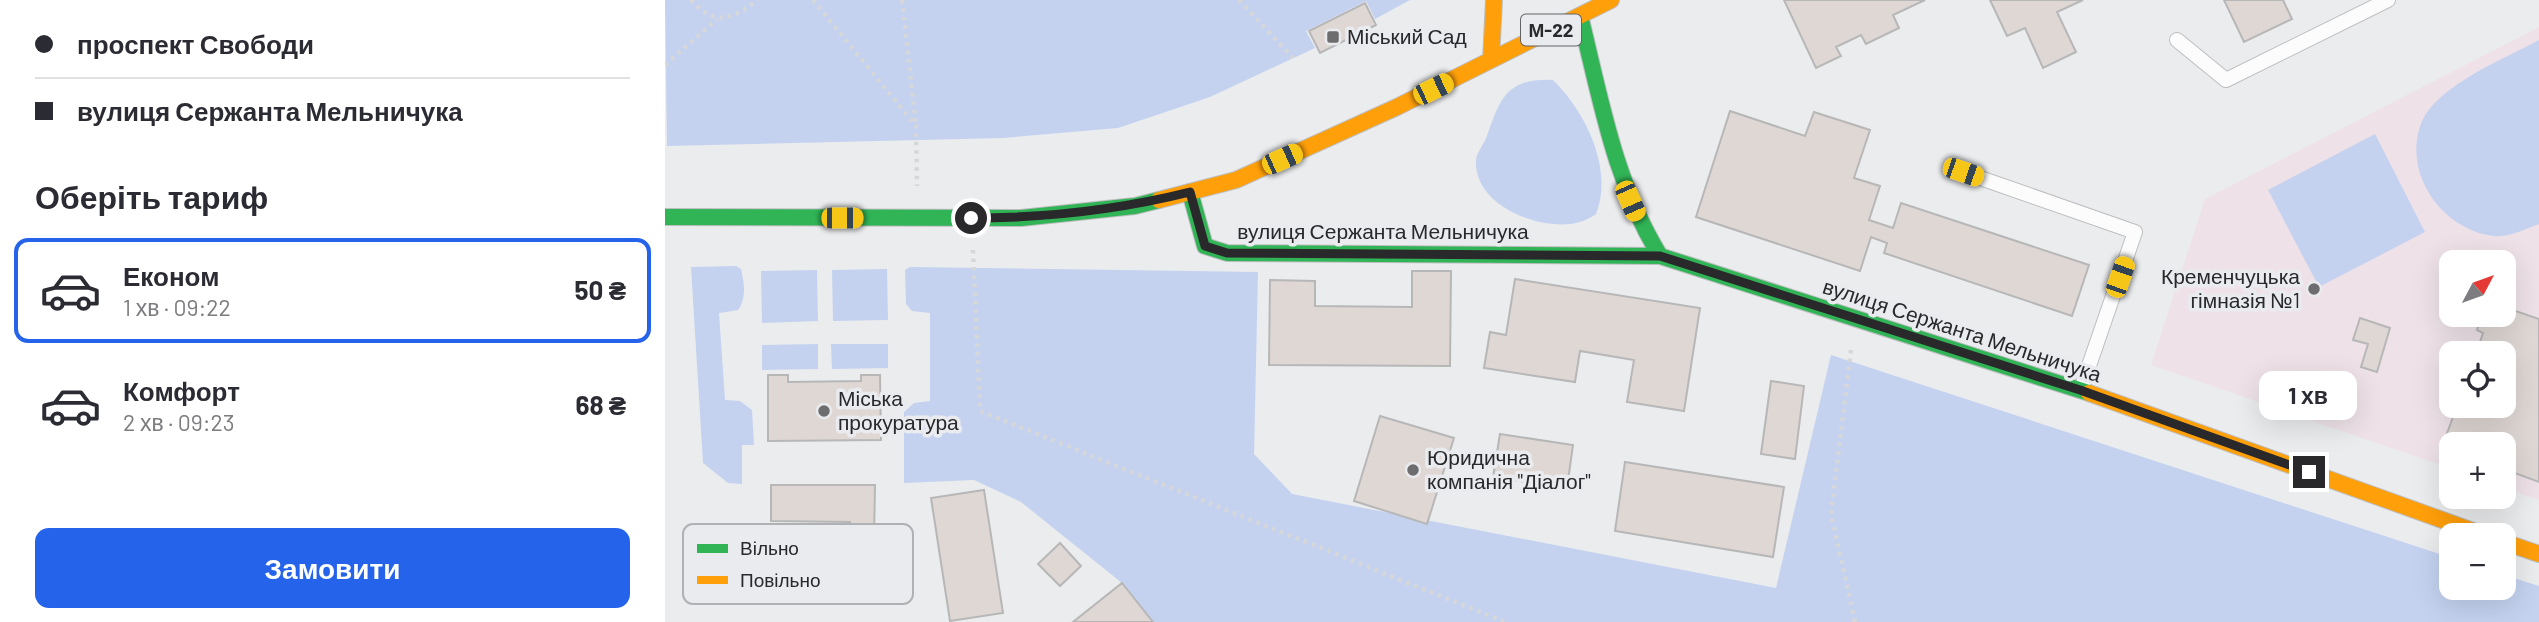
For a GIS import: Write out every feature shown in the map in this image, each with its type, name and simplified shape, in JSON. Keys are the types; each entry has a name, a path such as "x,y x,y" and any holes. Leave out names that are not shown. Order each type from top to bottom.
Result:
{"main road":[{"path":"1491,60 1494,0"},
{"name":"М-22","path":"665,217 1021,218 1135,206 1235,180 1491,60 1611,0"},
{"path":"1580,16 1621,180 1639,222 1660,256"},
{"name":"вулиця Сержанта Мельничука","path":"1190,192 1205,246 1227,253 1660,256 2080,390 2451,523"},
{"path":"2516,546 2539,554"}],"lane":[{"path":"2177,40 2226,80 2388,0"},
{"path":"1963,172 2135,232 2080,390"}],"path":[{"path":"691,0 704,15 717,18 740,13 758,0"},
{"path":"813,0 916,126"},
{"path":"902,0 916,126 918,218"},
{"path":"1239,0 1293,58"},
{"path":"665,65 717,18"},
{"path":"971,218 980,411 1505,622"},
{"path":"1854,318 1831,514 1855,622"}],"shaded area":[{"path":"665,0 1410,0 1375,19 1366,1 1306,31 1315,48 1210,97 1118,128 1003,138 667,146"},
{"name":"Кременчуцька гімназія №1","path":"2539,27 2539,500 2516,492 2516,432 2439,432 2439,465 2151,365 2205,199"},
{"path":"2539,40 2539,224 2505,236 2474,231 2442,210 2430,195 2417,160 2417,140 2422,121 2430,108 2457,84"},
{"path":"1553,80 1576,108 1599,160 1601,197 1596,214 1572,224 1545,223 1509,211 1489,195 1477,173 1478,154 1496,111 1507,93 1525,83"},
{"path":"2375,134 2425,232 2319,287 2268,190"},
{"path":"736,266 741,269 743,300 738,310 719,313 725,400 740,401 752,410 754,445 742,445 742,484 728,483 703,463 691,267"},
{"path":"910,267 1258,272 1254,454 1292,494 1776,588 1831,355 2439,554 2439,600 2516,600 2516,579 2539,586 2539,622 1153,622 1122,583 1021,502 974,480 904,483 904,412 914,403 930,401 930,313 912,311 906,304 905,270"},
{"path":"887,269 888,320 833,321 832,270"},
{"path":"817,270 818,321 762,323 761,271"},
{"path":"818,344 818,369 762,370 762,345"},
{"path":"831,344 888,344 888,368 832,369"}],"building":[{"path":"1784,0 1925,0 1893,15 1899,28 1866,44 1861,35 1836,47 1841,56 1816,68"},
{"path":"1990,0 2083,0 2057,12 2076,52 2043,68 2025,28 2007,36"},
{"path":"2224,0 2283,0 2292,19 2244,42"},
{"path":"1365,3 1376,25 1320,53 1309,31"},
{"path":"1730,111 1805,136 1814,112 1870,130 1854,178 1880,186 1869,220 1893,228 1901,203 2089,265 2072,316 1884,253 1887,243 1871,237 1860,271 1696,217"},
{"path":"1412,271 1451,271 1450,366 1269,365 1270,280 1315,281 1315,306 1412,307"},
{"path":"1515,279 1700,308 1684,411 1627,402 1634,360 1580,351 1575,382 1484,368 1490,332 1506,335"},
{"path":"2517,311 2539,319 2539,482 2516,473 2516,432 2447,432 2453,418 2516,418 2516,341 2480,341 2483,333 2477,330 2478,327 2517,327"},
{"path":"2360,318 2390,328 2377,372 2361,367 2368,344 2353,340"},
{"name":"Міська прокуратура","path":"768,375 788,375 788,382 861,381 861,375 880,375 881,440 768,441"},
{"path":"1771,381 1804,386 1795,459 1761,454"},
{"path":"1380,416 1454,438 1427,524 1354,501"},
{"path":"1500,434 1573,445 1567,488 1493,477"},
{"path":"1625,462 1784,487 1773,557 1615,531"},
{"path":"771,485 875,485 874,524 771,521"},
{"path":"984,490 1003,613 950,621 931,498"},
{"path":"1060,543 1081,566 1060,586 1038,564"},
{"path":"1122,583 1153,622 1073,622"}],"traffic: fast":[{"path":"1580,16 1602,109 1620,169 1644,228 1660,256"},
{"path":"1190,192 1205,246 1227,253 1660,256 2089,393"},
{"path":"665,217 1021,218 1135,206 1159,200"}],"traffic: slow":[{"path":"1491,60 1494,0"},
{"path":"1159,200 1236,180 1397,107 1611,0"},
{"path":"2089,393 2451,523"},
{"path":"2516,546 2539,554"}],"place":[{"name":"Міський Сад","path":"1333,37"},
{"name":"Кременчуцька гімназія №1","path":"2314,289"},
{"name":"Міська прокуратура","path":"824,411"},
{"name":"Юридична компанія \"Діалог\"","path":"1413,470"}],"route":[{"path":"971,218 1021,218 1135,206 1190,192 1205,246 1227,253 1609,253 1660,256 2080,390 2309,472"}]}
